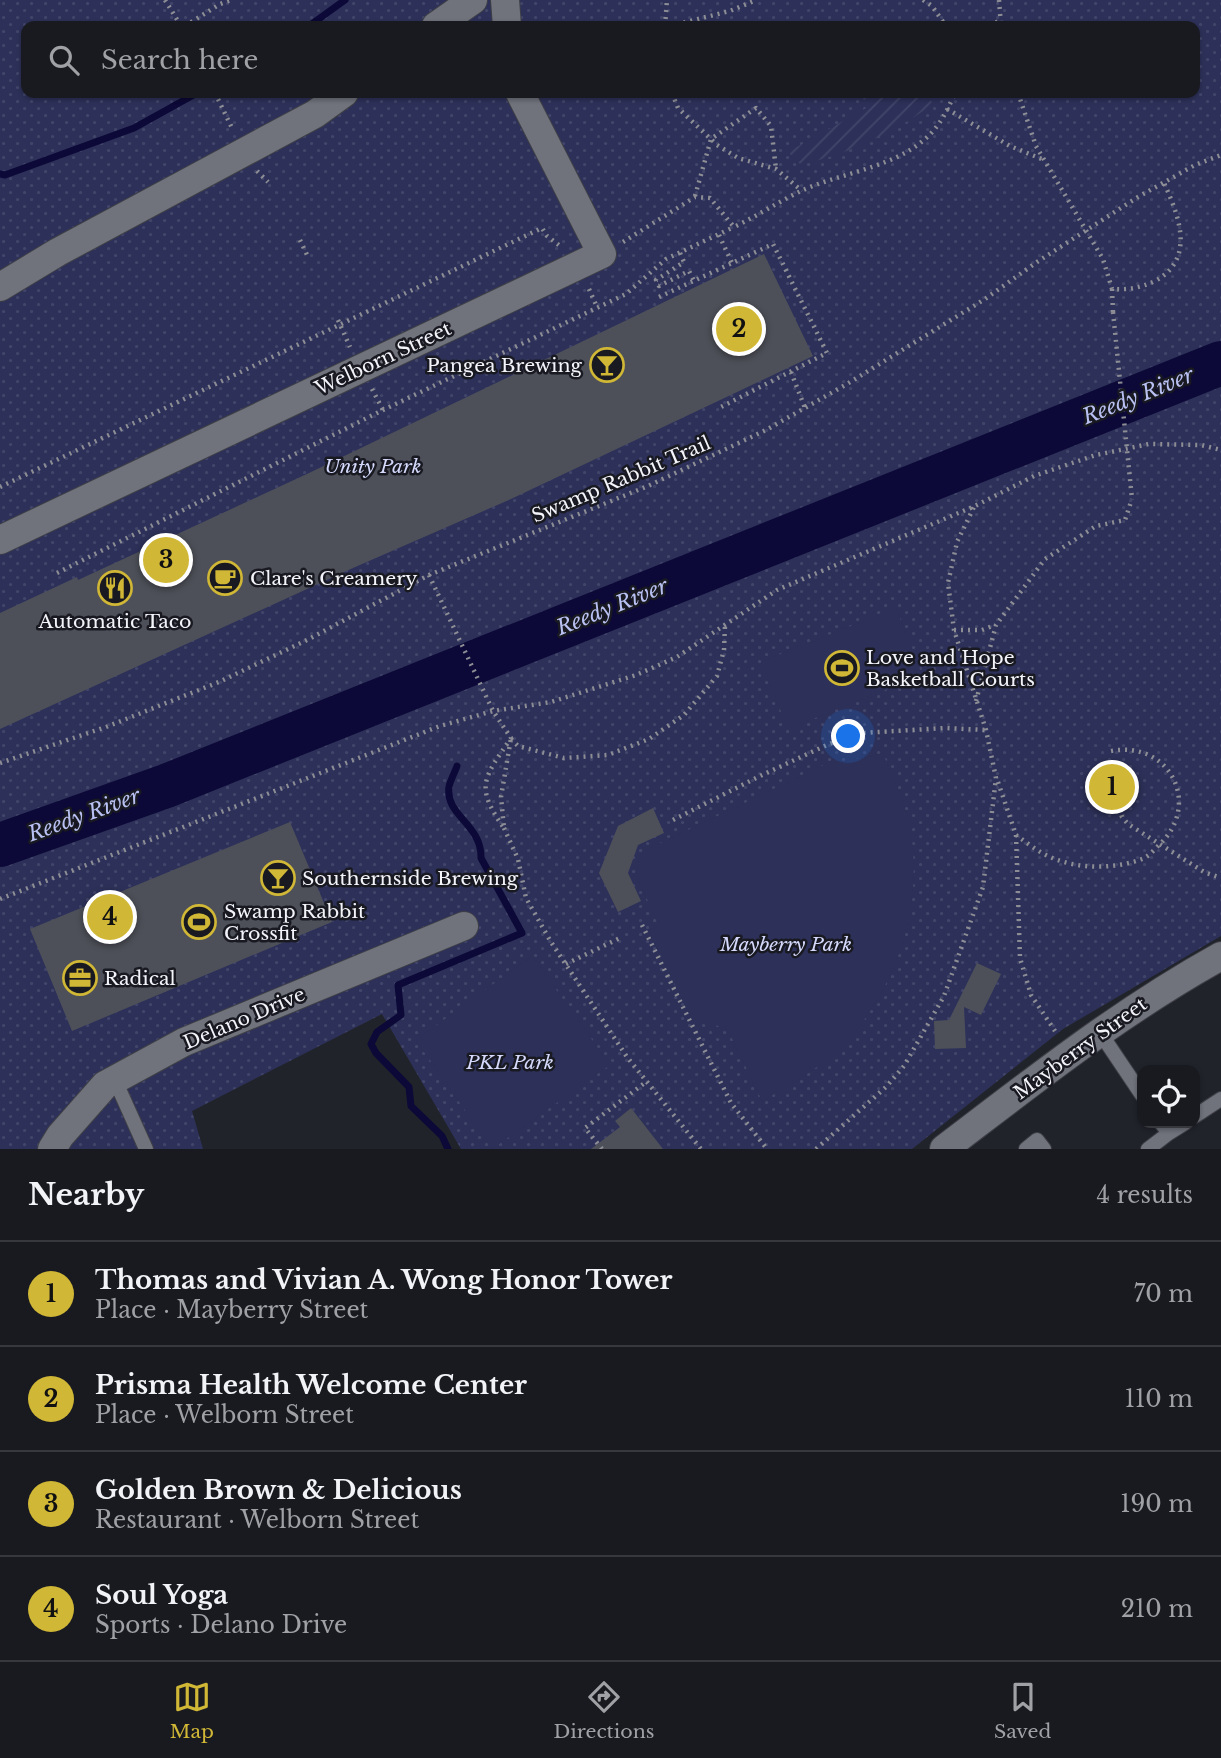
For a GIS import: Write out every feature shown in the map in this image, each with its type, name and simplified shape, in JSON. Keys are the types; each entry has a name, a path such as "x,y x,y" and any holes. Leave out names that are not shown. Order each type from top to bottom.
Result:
{"street":[{"path":"443,21 473,0"},
{"path":"505,0 507,21"},
{"path":"0,288 58,252 315,114 337,98"},
{"path":"523,98 602,254"},
{"name":"Welborn Street","path":"0,540 602,254"},
{"name":"Delano Drive","path":"52,1149 60,1136 105,1085 184,1042 464,926"},
{"name":"Mayberry Street","path":"944,1149 1098,1031 1221,957"}],"lane":[{"path":"1098,1031 1137,1088"},
{"path":"115,1080 146,1149"},
{"path":"1200,1113 1221,1099"},
{"path":"1148,1149 1165,1128"},
{"path":"1026,1149 1037,1140 1044,1149"}],"path":[{"path":"165,0 180,21"},
{"path":"191,21 231,0"},
{"path":"667,0 667,21"},
{"path":"688,21 730,11 756,0"},
{"path":"923,0 932,6 942,21"},
{"path":"997,21 1000,19 999,0"},
{"path":"217,98 238,141"},
{"path":"674,98 678,108 711,139 738,158 776,169 802,191"},
{"path":"57,573 383,410 626,294 666,259 734,228 802,191 858,173 900,155 940,123 953,98"},
{"path":"976,702 996,625 1045,559 1096,526 1125,520 1132,499 1112,289 1103,259 1036,146 1020,98"},
{"path":"695,197 711,139 756,108 771,126 776,169"},
{"path":"947,109 1010,146 1044,160"},
{"name":"Swamp Rabbit Trail","path":"0,763 106,727 219,682 307,640 429,575 649,486 766,430 985,299 1085,230 1195,165 1221,155"},
{"path":"1112,289 1142,288 1163,276 1178,257 1181,242 1178,221 1174,204 1164,183"},
{"path":"602,254 695,197 710,198 734,228"},
{"path":"0,486 542,228 555,243 567,249"},
{"path":"719,234 732,263"},
{"path":"300,240 309,259"},
{"path":"659,297 773,244 827,353 718,409"},
{"path":"680,253 684,262 656,280 659,286 689,271 694,281"},
{"path":"584,280 597,307"},
{"path":"339,323 355,358"},
{"path":"791,372 805,408"},
{"path":"370,386 383,410"},
{"path":"0,899 440,726 493,711 551,702 636,675 677,657 776,590 975,506 1034,476 1096,455 1149,443 1200,445 1221,450"},
{"path":"975,506 957,542 948,583 954,630 986,730 996,778 1016,835 1020,958 1031,995 1063,1043"},
{"path":"429,575 493,711 511,738 518,746 564,758 608,755 649,739 684,715 717,676 724,650 724,626"},
{"path":"954,630 982,630 996,625"},
{"path":"673,820 794,760 862,733 945,728 986,730"},
{"path":"504,828 501,797 511,738"},
{"path":"511,738 493,765 484,789 489,805 504,828 518,859 526,898 627,1057 701,1149"},
{"path":"1016,835 1047,856 1084,866 1123,865 1144,859 1161,844 1172,830 1179,807 1179,789 1170,770 1143,752 1125,749 1111,751"},
{"path":"816,1149 886,1087 904,1066 944,996 983,887 996,778"},
{"path":"1117,802 1122,817 1128,824 1204,872 1221,878"},
{"path":"642,925 731,1103 767,1149"},
{"path":"566,964 622,937"},
{"path":"601,1149 585,1128 646,1082"}],"green space":[{"name":"Unity Park","path":"0,0 1221,0 1221,936 1063,1029 912,1149 461,1149 382,1014 192,1111 203,1149 0,1149"},
{"path":"863,98 926,98 934,103 888,132 834,156 800,164 788,152 868,107"},
{"name":"Love and Hope Basketball Courts","path":"896,608 922,675 788,729 761,662"},
{"name":"Mayberry Park","path":"883,754 906,811 913,848 911,907 895,964 867,1016 849,1039 819,1066 762,1101 728,1030 706,1021 695,1026 649,931 660,925 635,875 644,851 826,764"},
{"name":"PKL Park","path":"532,956 610,1065 492,1149 416,1040"}],"building":[{"path":"764,254 813,356 511,499 0,729 0,613 77,577 78,580 309,473"},
{"path":"1103,771 1120,771 1129,787 1122,802 1103,802 1095,786"},
{"path":"653,808 664,833 638,845 628,873 641,901 618,912 599,873 618,826"},
{"path":"290,822 332,922 72,1031 30,929"},
{"path":"977,963 1001,974 981,1015 964,1007 966,1048 935,1049 934,1021 949,1020"},
{"path":"631,1108 663,1149 591,1149 620,1127 615,1121"}],"waterway":[{"path":"316,21 345,0"},
{"path":"0,174 5,175 134,128 188,98"},
{"name":"Reedy River","path":"0,845 166,786 1221,363"},
{"path":"448,1149 442,1136 411,1106 409,1087 376,1053 371,1044 377,1032 401,1015 398,985 522,933 481,858 476,837 452,806 449,787 457,766"}],"place":[{"name":"Prisma Health Welcome Center","path":"739,329"},
{"name":"Pangea Brewing","path":"607,365"},
{"name":"Golden Brown & Delicious","path":"166,560"},
{"name":"Clare's Creamery","path":"225,578"},
{"name":"Automatic Taco","path":"115,588"},
{"name":"Love and Hope Basketball Courts","path":"842,668"},
{"name":"Thomas and Vivian A. Wong Honor Tower","path":"1112,787"},
{"name":"Southernside Brewing","path":"278,878"},
{"name":"Soul Yoga","path":"110,917"},
{"name":"Swamp Rabbit Crossfit","path":"199,922"},
{"name":"Radical","path":"80,978"}]}
